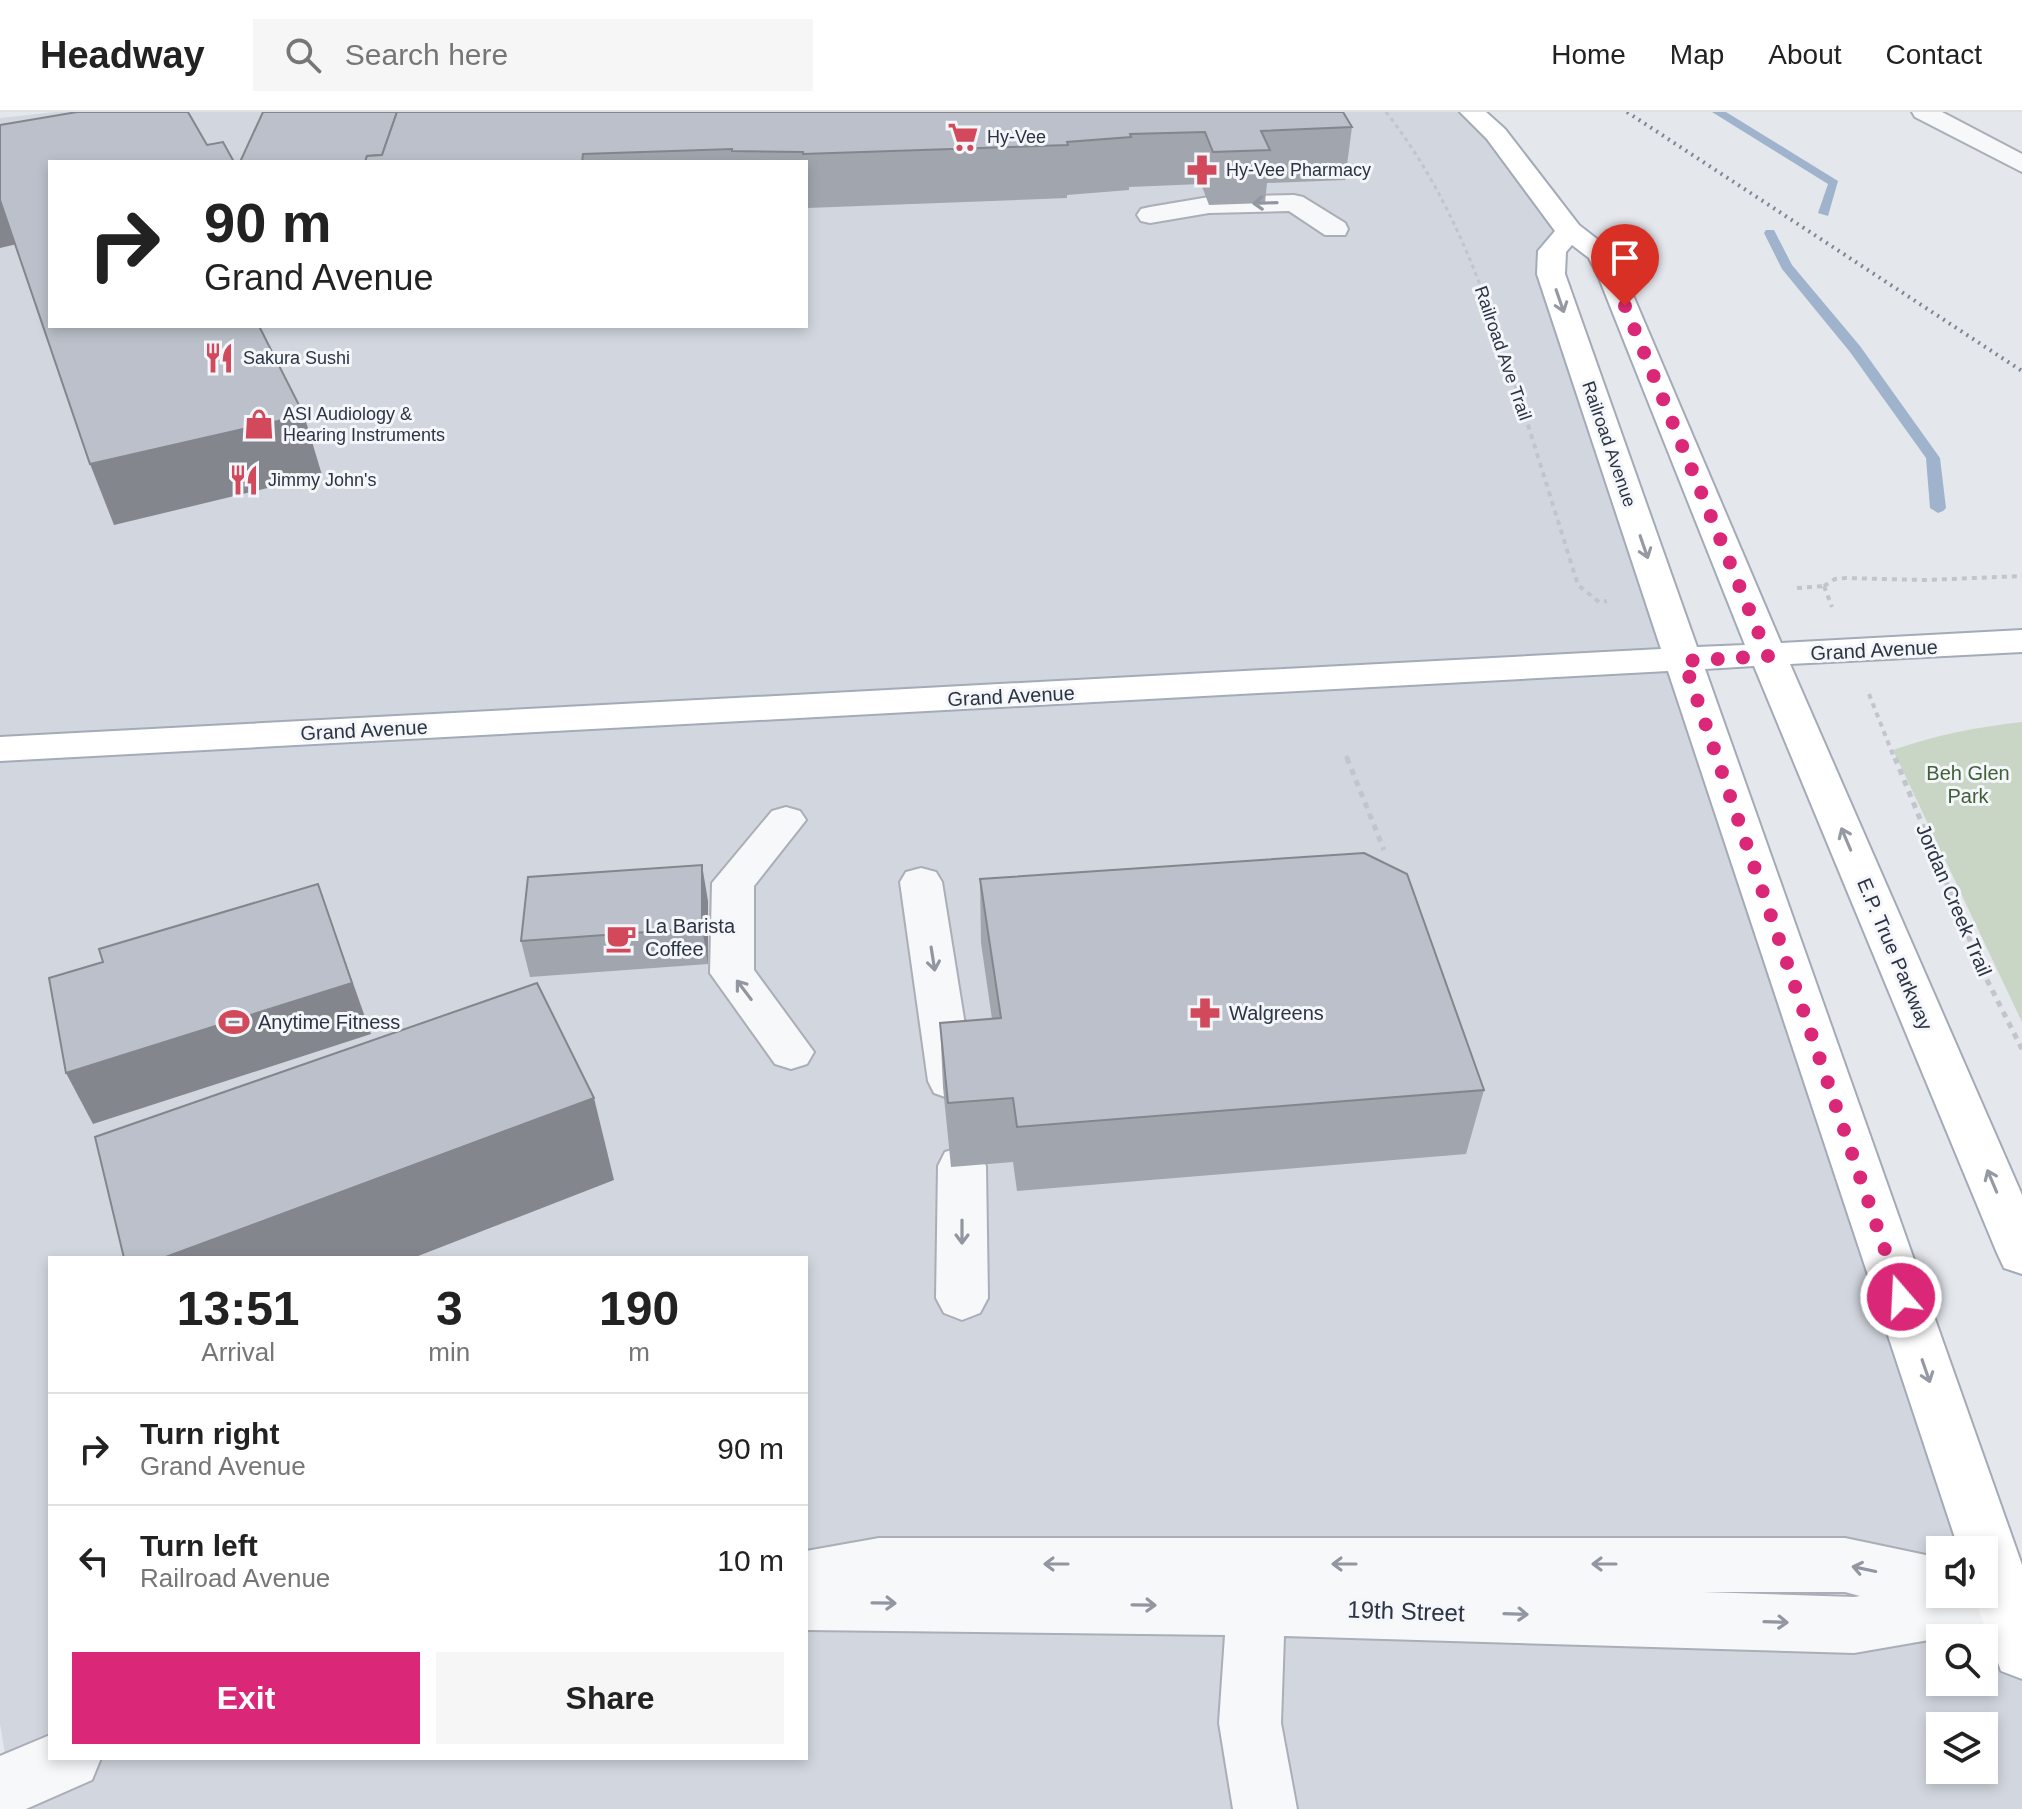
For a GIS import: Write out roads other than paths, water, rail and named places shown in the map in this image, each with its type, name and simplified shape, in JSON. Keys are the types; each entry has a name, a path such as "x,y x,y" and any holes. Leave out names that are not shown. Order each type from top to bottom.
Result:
{"main road":[{"path":"1472,112 1496,134 1569,231 1601,253 1768,656"},
{"name":"Railroad Avenue","path":"1569,231 1552,251 1551,274 1684,661"},
{"name":"Grand Avenue","path":"0,749 2022,641"},
{"name":"E.P. True Parkway","path":"1768,656 2022,1253"},
{"path":"1684,661 2006,1611"}],"street":[{"path":"1933,117 1981,112"},
{"path":"1933,117 2022,164"},
{"path":"1150,215 1209,205 1294,203 1335,229"},
{"path":"786,820 733,883 732,973 791,1052"},
{"path":"921,882 952,1087"},
{"path":"962,1166 962,1298"},
{"path":"808,1578 879,1565 1845,1565 1926,1583"},
{"name":"19th Street","path":"808,1602 1256,1607 1854,1625 2006,1611"},
{"path":"1256,1607 1250,1723 1265,1809"},
{"path":"0,1788 65,1760"}],"waterway":[{"path":"1718,112 1834,183 1824,213"},
{"path":"1770,233 1786,266 1855,349 1933,458 1938,508"}],"railway":[{"path":"1627,112 2022,371"}],"place":[{"name":"Hy-Vee","path":"963,137"},
{"name":"Hy-Vee Pharmacy","path":"1202,170"},
{"name":"Sakura Sushi","path":"219,358"},
{"name":"ASI Audiology & Hearing Instruments","path":"259,424"},
{"name":"Jimmy John's","path":"244,480"},
{"name":"La Barista Coffee","path":"621,938"},
{"name":"Walgreens","path":"1205,1013"},
{"name":"Anytime Fitness","path":"234,1022"}],"park label":[{"name":"Beh Glen Park","path":"1968,784"}]}
